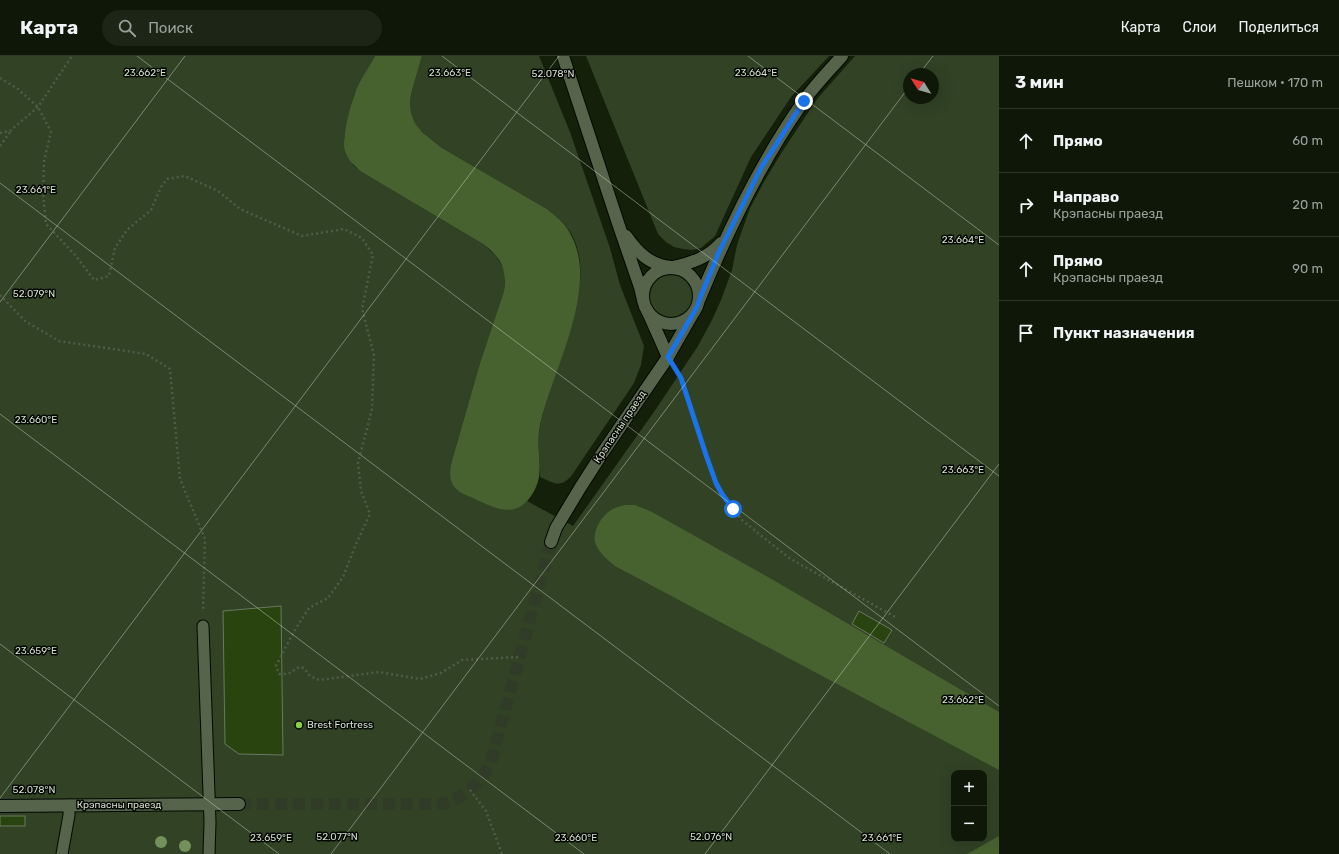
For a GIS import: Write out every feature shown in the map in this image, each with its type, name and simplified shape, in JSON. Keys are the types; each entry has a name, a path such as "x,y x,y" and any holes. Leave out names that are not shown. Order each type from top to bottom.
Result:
{"street":[{"path":"563,56 645,305 668,357"},
{"path":"726,237 717,248 707,255 698,260 662,269 647,281 644,290 645,305 656,319 668,324 677,323 692,315 697,307 726,237 772,148 804,101 842,56"},
{"path":"619,226 634,247 646,259 659,265 680,269 689,273 699,288 700,298"},
{"name":"Крэпасны праезд","path":"551,542 556,528 580,488 607,445 668,357 692,315"},
{"name":"Крэпасны праезд","path":"0,806 238,804"}],"lane":[{"path":"203,626 209,804 209,854"},
{"path":"62,854 69,815 69,805"}],"path":[{"path":"0,146 10,131 38,107 72,56"},
{"path":"0,78 18,89 38,107 51,132 44,161 43,185 46,224 76,256 94,280 109,276 115,248 127,230 151,210 161,187 167,179 185,176 218,192 240,209 302,236 344,229 362,238 373,255 362,309 374,355 372,409 358,462 360,491 370,514 343,577 328,598 309,608 292,633 276,666 279,674 288,674 300,667 304,668 310,676 319,680 379,672 420,679 441,673 462,660 519,657"},
{"path":"0,133 10,131"},
{"path":"0,295 25,321 59,341 146,354 170,369 180,478 205,538 203,626"},
{"path":"668,357 681,378 716,483 733,509 744,521 789,558 897,618"},
{"path":"470,790 486,811 502,854"}],"shaded area":[{"path":"0,56 375,56 354,95 344,138 353,165 360,171 483,244 495,255 503,267 505,274 504,291 480,363 451,464 450,475 521,506 527,501 573,526 656,409 698,346 721,300 732,270 737,245 750,208 765,180 817,99 855,56 999,56 999,854 0,854"},
{"path":"375,56 422,56 411,94 410,103 411,113 415,123 422,132 442,148 547,209 560,220 569,231 578,256 580,280 577,304 571,330 540,425 540,464 538,482 528,500 522,506 515,509 508,510 494,507 462,493 453,485 450,474 451,464 480,363 504,291 505,276 498,259 483,244 360,171 348,157 345,151 344,137 350,109 358,86"},
{"path":"422,56 539,56 570,132 610,248 620,285 644,346 641,365 634,383 572,475 564,482 557,484 540,477 539,432 545,404 577,305 580,280 579,256 572,235 561,220 547,209 442,148 422,132 415,123 411,113 410,103 411,94"},
{"path":"586,56 829,56 791,97 751,157 715,236 701,248 692,250 674,247 658,234"},
{"path":"671,271 680,273 688,278 693,286 695,295 693,304 688,312 680,317 671,319 662,317 654,312 649,304 647,295 649,286 654,278 662,273"},
{"path":"626,505 635,505 652,512 768,577 999,712 999,770 615,566 604,557 596,545 595,535 598,525 607,513 615,508"},
{"path":"999,836 999,854 967,854"}],"building":[{"path":"281,606 283,755 239,754 225,744 223,611"},
{"path":"859,611 892,630 884,643 852,624"},
{"path":"0,816 25,816 25,826 0,826"}],"tunnel":[{"path":"239,804 442,804 458,798 476,784 490,765 551,542"}],"place":[{"name":"Brest Fortress","path":"299,725"}],"route":[{"path":"733,509 716,483 681,378 668,357 697,307 719,252 761,168 772,148 804,101"}]}
